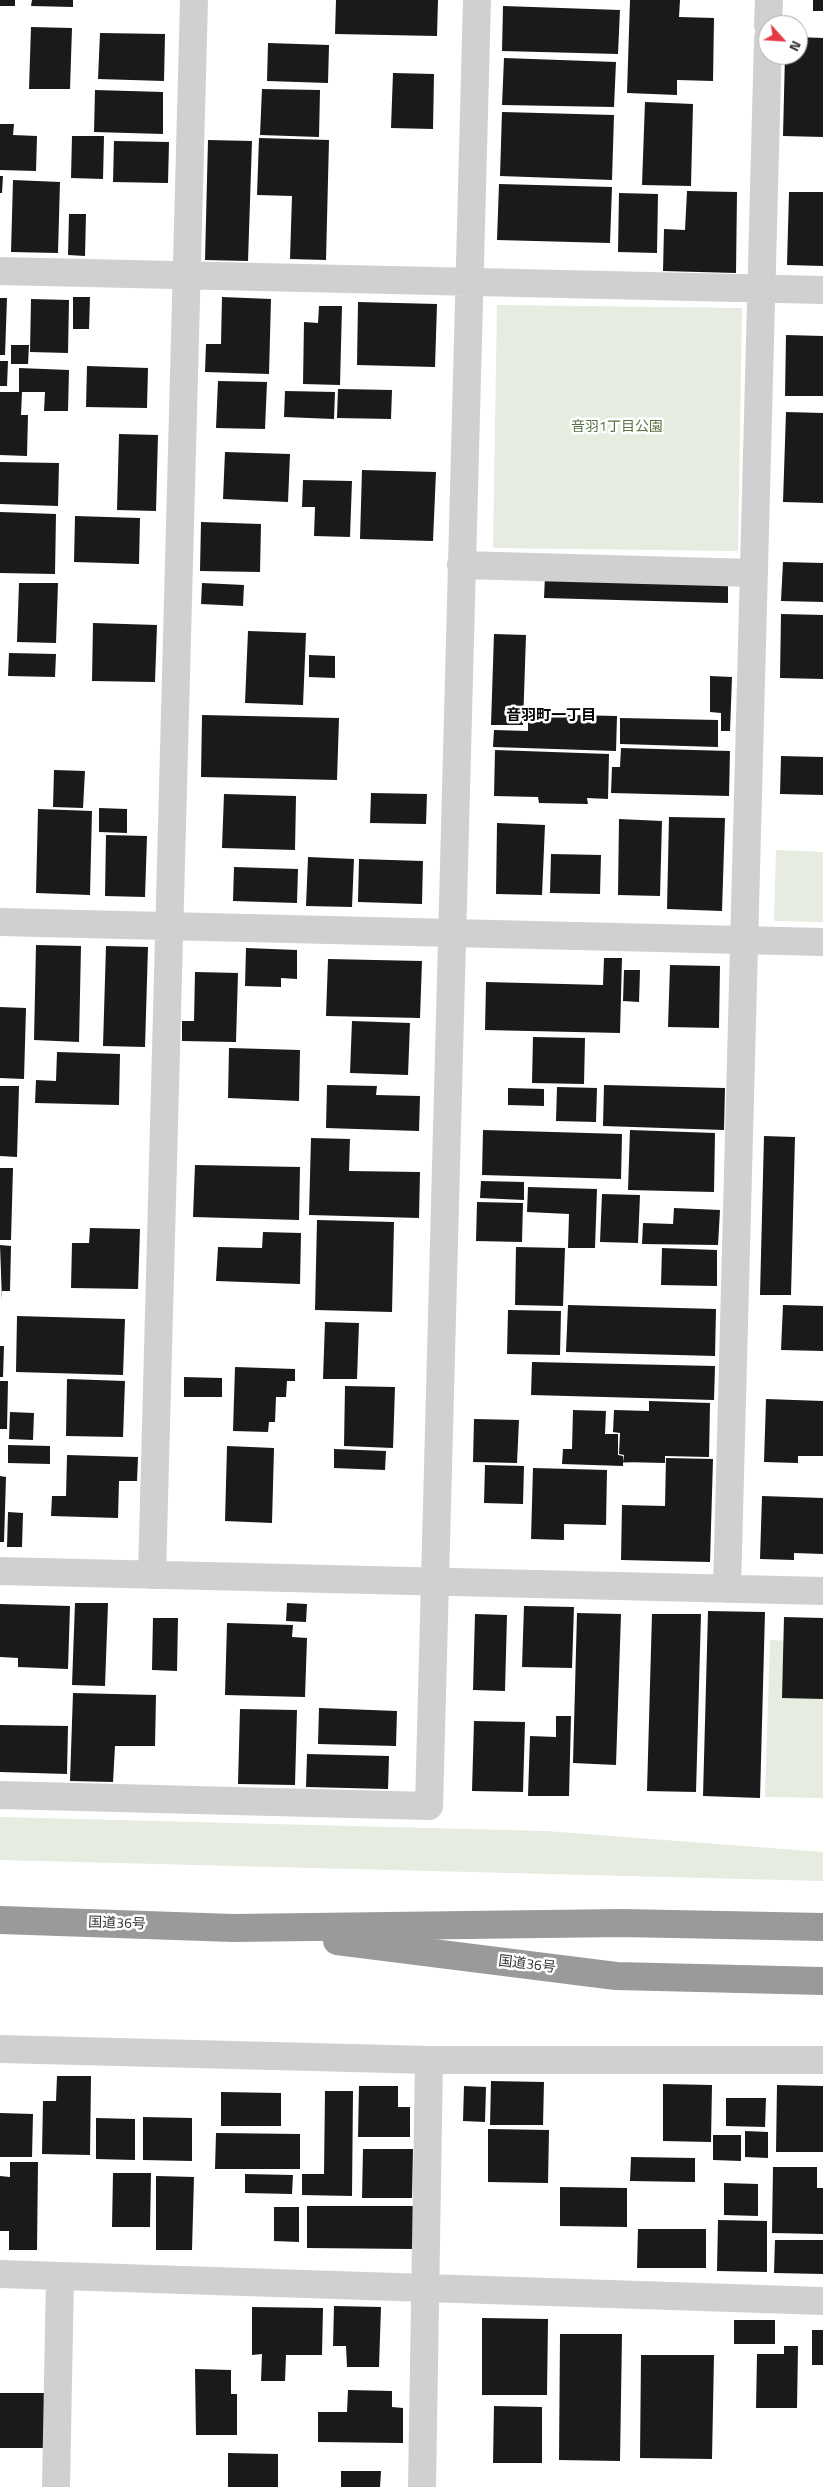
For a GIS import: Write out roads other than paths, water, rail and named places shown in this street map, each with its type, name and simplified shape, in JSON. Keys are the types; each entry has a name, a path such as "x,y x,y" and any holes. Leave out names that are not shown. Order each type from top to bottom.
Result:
{"highway":[{"name":"国道36号","path":"0,1920 234,1928 622,1923 823,1927"},
{"name":"国道36号","path":"234,1928 616,1976 823,1981"}],"street":[{"path":"152,1575 194,0"},
{"path":"0,1795 429,1806 477,0"},
{"path":"768,15 769,0"},
{"path":"727,1589 767,65"},
{"path":"0,271 823,290"},
{"path":"461,565 754,573"},
{"path":"0,922 823,942"},
{"path":"0,1572 823,1591"},
{"path":"0,2049 429,2060 823,2060"},
{"path":"422,2487 429,2060"},
{"path":"0,2274 823,2301"},
{"path":"56,2487 60,2276"}],"district":[{"name":"音羽町一丁目","path":"551,716"}],"park label":[{"name":"音羽1丁目公園","path":"617,428"}]}
